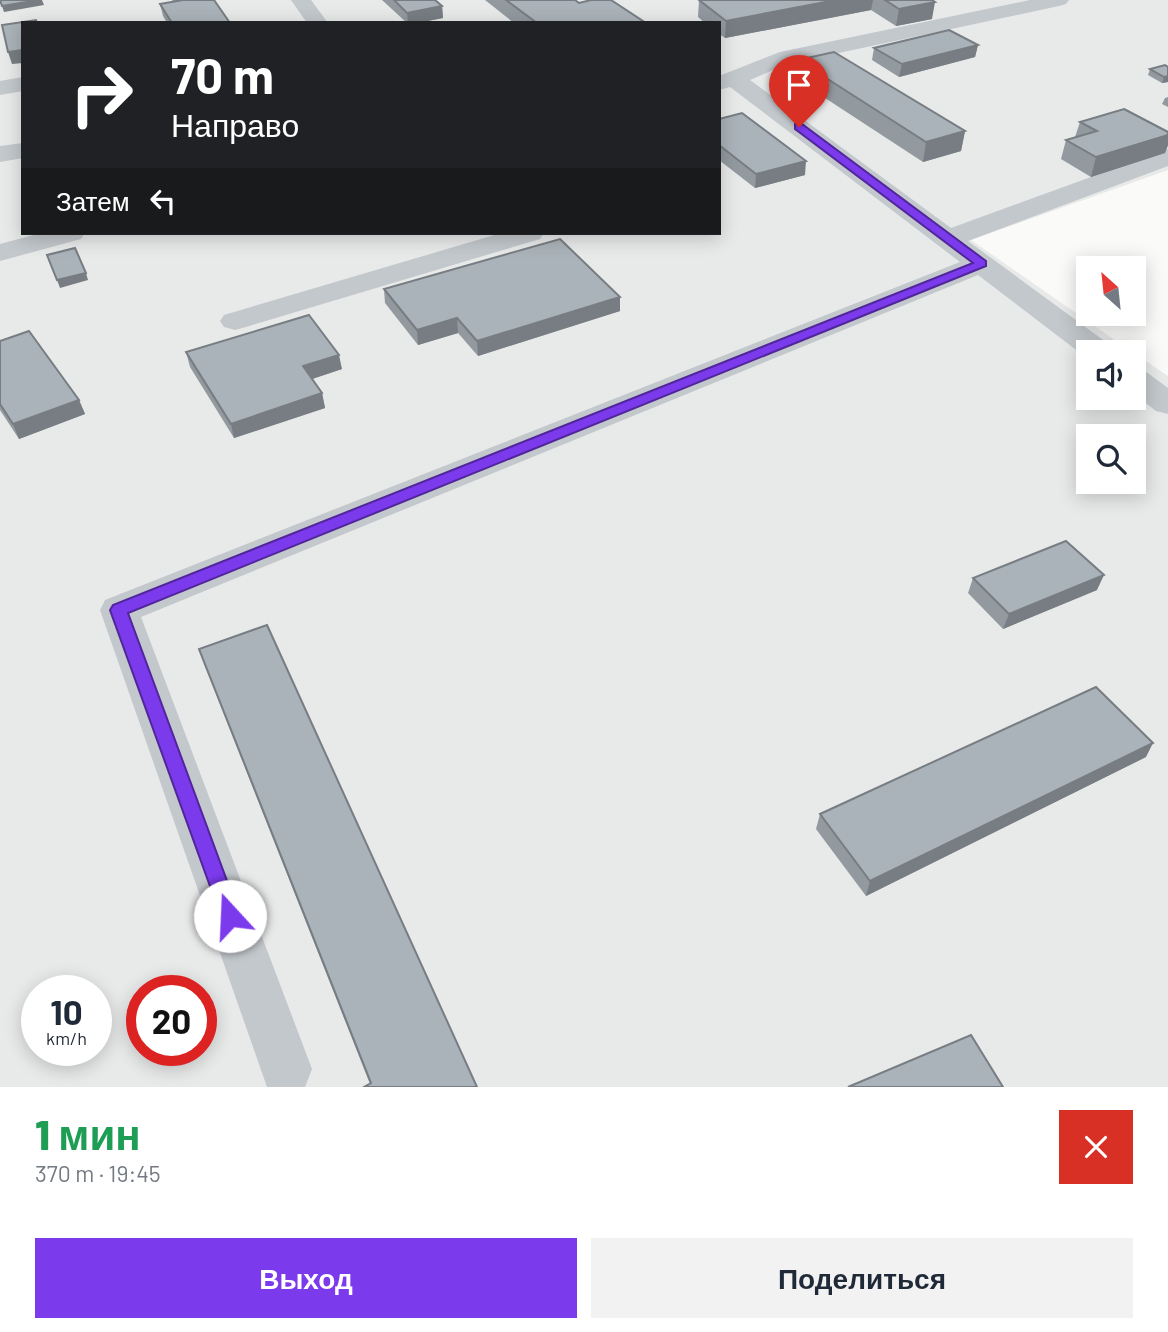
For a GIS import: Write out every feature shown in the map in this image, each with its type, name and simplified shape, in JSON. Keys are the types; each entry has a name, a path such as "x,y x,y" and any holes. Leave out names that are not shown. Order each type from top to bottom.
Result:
{"lane":[{"path":"301,0 317,21"},
{"path":"723,82 780,59 1059,0"},
{"path":"723,82 734,79 1083,340"},
{"path":"0,88 21,84"},
{"path":"0,154 21,150"},
{"path":"949,239 1168,157"},
{"path":"0,253 64,235"},
{"path":"234,321 523,235"},
{"path":"286,1069 118,610 982,263"},
{"path":"1146,387 1168,404"}],"shaded area":[{"path":"0,0 1168,0 1168,170 971,240 1076,313 1076,326 1095,326 1115,340 1076,340 1076,410 1146,410 1146,361 1168,376 1168,1087 0,1087"}],"building":[{"path":"0,0 39,0 2,6"},
{"path":"183,0 214,0 229,21 171,21 160,4"},
{"path":"394,0 435,0 442,6 407,13"},
{"path":"506,0 575,0 579,3 611,0 643,21 534,21"},
{"path":"699,0 836,0 726,21"},
{"path":"885,0 932,0 935,2 899,9"},
{"path":"21,22 21,50 8,52 2,25"},
{"path":"949,30 978,45 902,64 874,48"},
{"path":"834,52 965,131 926,142 798,60"},
{"path":"1165,65 1168,67 1168,76 1164,77 1150,69"},
{"path":"1124,109 1168,132 1168,135 1096,157 1066,140 1097,131 1080,122"},
{"path":"742,113 806,161 756,174 721,147 721,118"},
{"path":"560,239 620,297 477,341 457,318 417,330 384,289"},
{"path":"75,248 86,273 57,280 47,255"},
{"path":"309,315 339,355 303,366 322,393 231,424 186,352"},
{"path":"29,331 79,400 13,424 0,404 0,341"},
{"path":"1066,541 1104,575 1009,614 973,578"},
{"path":"267,625 477,1087 364,1087 371,1083 199,649"},
{"path":"1096,687 1153,743 870,881 820,814"},
{"path":"971,1035 1003,1087 848,1087"}],"route":[{"path":"230,916 118,610 982,263 799,127"}]}
